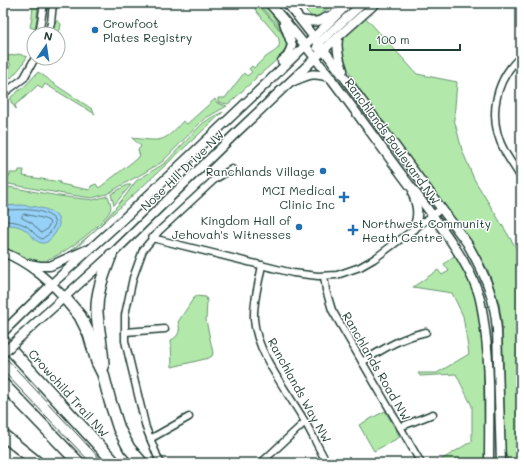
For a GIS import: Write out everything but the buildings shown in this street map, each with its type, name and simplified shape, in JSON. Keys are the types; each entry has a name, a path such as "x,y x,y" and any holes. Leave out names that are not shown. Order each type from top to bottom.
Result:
{"highway":[{"path":"103,374 103,357 96,312 99,286 110,255"},
{"path":"64,297 80,316 89,334 103,374 119,429 130,448 142,463"},
{"name":"Crowchild Trail NW","path":"3,341 115,463"},
{"path":"3,384 78,463"},
{"path":"3,435 8,442 38,463"}],"main road":[{"name":"Ranchlands Boulevard NW","path":"269,3 316,58 464,260 478,291 483,314 488,352 490,394 489,463"},
{"name":"Ranchlands Boulevard NW","path":"286,3 345,77 467,243 483,271 490,288 495,312 499,363 501,463"},
{"name":"Nose Hill Drive NW","path":"319,43 341,11 349,3"},
{"path":"316,58 316,49 319,43 363,3"},
{"name":"Nose Hill Drive NW","path":"3,332 306,45 338,38 376,3"},
{"path":"301,20 313,22 321,21 341,11"},
{"path":"271,79 281,63 288,56 292,45 281,16"},
{"path":"338,38 338,57 345,77"},
{"name":"Nose Hill Drive NW","path":"3,353 110,255 316,58"},
{"path":"289,83 317,73 331,78"},
{"path":"411,187 418,211 414,229"},
{"path":"3,252 27,263 40,266 50,266 94,246"},
{"path":"27,263 52,284 64,297"}],"street":[{"path":"40,26 44,3"},
{"path":"50,26 53,3"},
{"path":"521,56 510,68 504,78 498,93 495,114 496,126 500,139 505,151 521,178"},
{"path":"3,94 24,78 31,66"},
{"path":"161,463 150,439 127,350 125,315 133,278 144,250 152,238 215,179 232,169"},
{"path":"152,238 298,274 324,276 346,273 374,259 441,209"},
{"name":"Ranchlands Way NW","path":"262,265 254,306 255,325 261,347 327,463"},
{"name":"Ranchlands Road NW","path":"324,276 326,290 332,310 421,463"},
{"path":"125,332 165,329"},
{"path":"362,362 395,342 411,335 426,332"},
{"path":"400,427 433,414"},
{"path":"150,439 189,417"},
{"path":"261,463 305,422"}],"green space":[{"path":"33,3 38,4 36,26 30,26"},
{"path":"259,3 263,3 273,16 283,30 287,40 275,22 259,5"},
{"path":"298,3 335,3 318,16 312,17"},
{"path":"257,4 280,31 286,43 286,48 278,58 259,75 258,74 256,78 232,101 228,104 218,102 218,98 225,98 244,73 247,76 252,72 249,69 252,66 254,68 279,47 278,37 256,11 255,7"},
{"path":"365,17 417,74 457,82 454,119 462,150 474,179 518,251 521,250 521,463 509,462 505,453 502,324 499,303 488,270 464,231 358,87 343,59 340,48 343,39 351,29"},
{"path":"56,21 61,24 61,26 54,26"},
{"path":"3,52 9,56 19,54 26,57 20,68 11,78 5,75 11,64 3,59"},
{"path":"38,72 92,109 95,114 45,84 42,89 38,85 15,105 16,109 11,102 11,97 26,85"},
{"path":"215,99 217,103 227,106 204,119 162,162 107,194 92,198 3,183 4,175 10,176 10,173 18,173 19,170 24,170 23,176 60,182 60,184 90,190 91,186 96,184 99,188 140,156 138,150 141,146 132,138 156,140 166,137 171,134 183,121 187,124"},
{"path":"223,112 77,247 63,257 51,261 69,252 92,233 106,219 136,181 165,163 202,124"},
{"path":"127,185 131,185 114,205 111,194"},
{"path":"3,186 59,196 93,200 108,196 111,209 99,224 73,246 48,259 48,262 32,261 3,247"},
{"path":"455,255 469,281 476,299 480,323 483,347 485,463 436,463 472,441 472,406 456,374 420,376 418,373 437,373 469,354 463,316 452,293 413,287 438,270 442,275 449,271 444,264"},
{"path":"195,296 206,297 206,320 213,353 209,358 172,367 171,340 178,335 178,322"},
{"path":"385,411 400,437 374,451 359,425"}],"water":[{"path":"3,206 33,206 48,210 58,217 59,223 57,230 47,242 40,243 27,231 19,227 3,225"}],"tram line":[{"path":"3,355 104,463"},
{"path":"3,371 91,463"}],"place":[{"name":"Crowfoot Plates Registry","path":"95,30"},
{"name":"Ranchlands Village","path":"323,171"},
{"name":"MCI Medical Clinic Inc","path":"344,197"},
{"name":"Kingdom Hall of Jehovah's Witnesses","path":"299,227"},
{"name":"Northwest Community Heath Centre","path":"353,230"}]}
